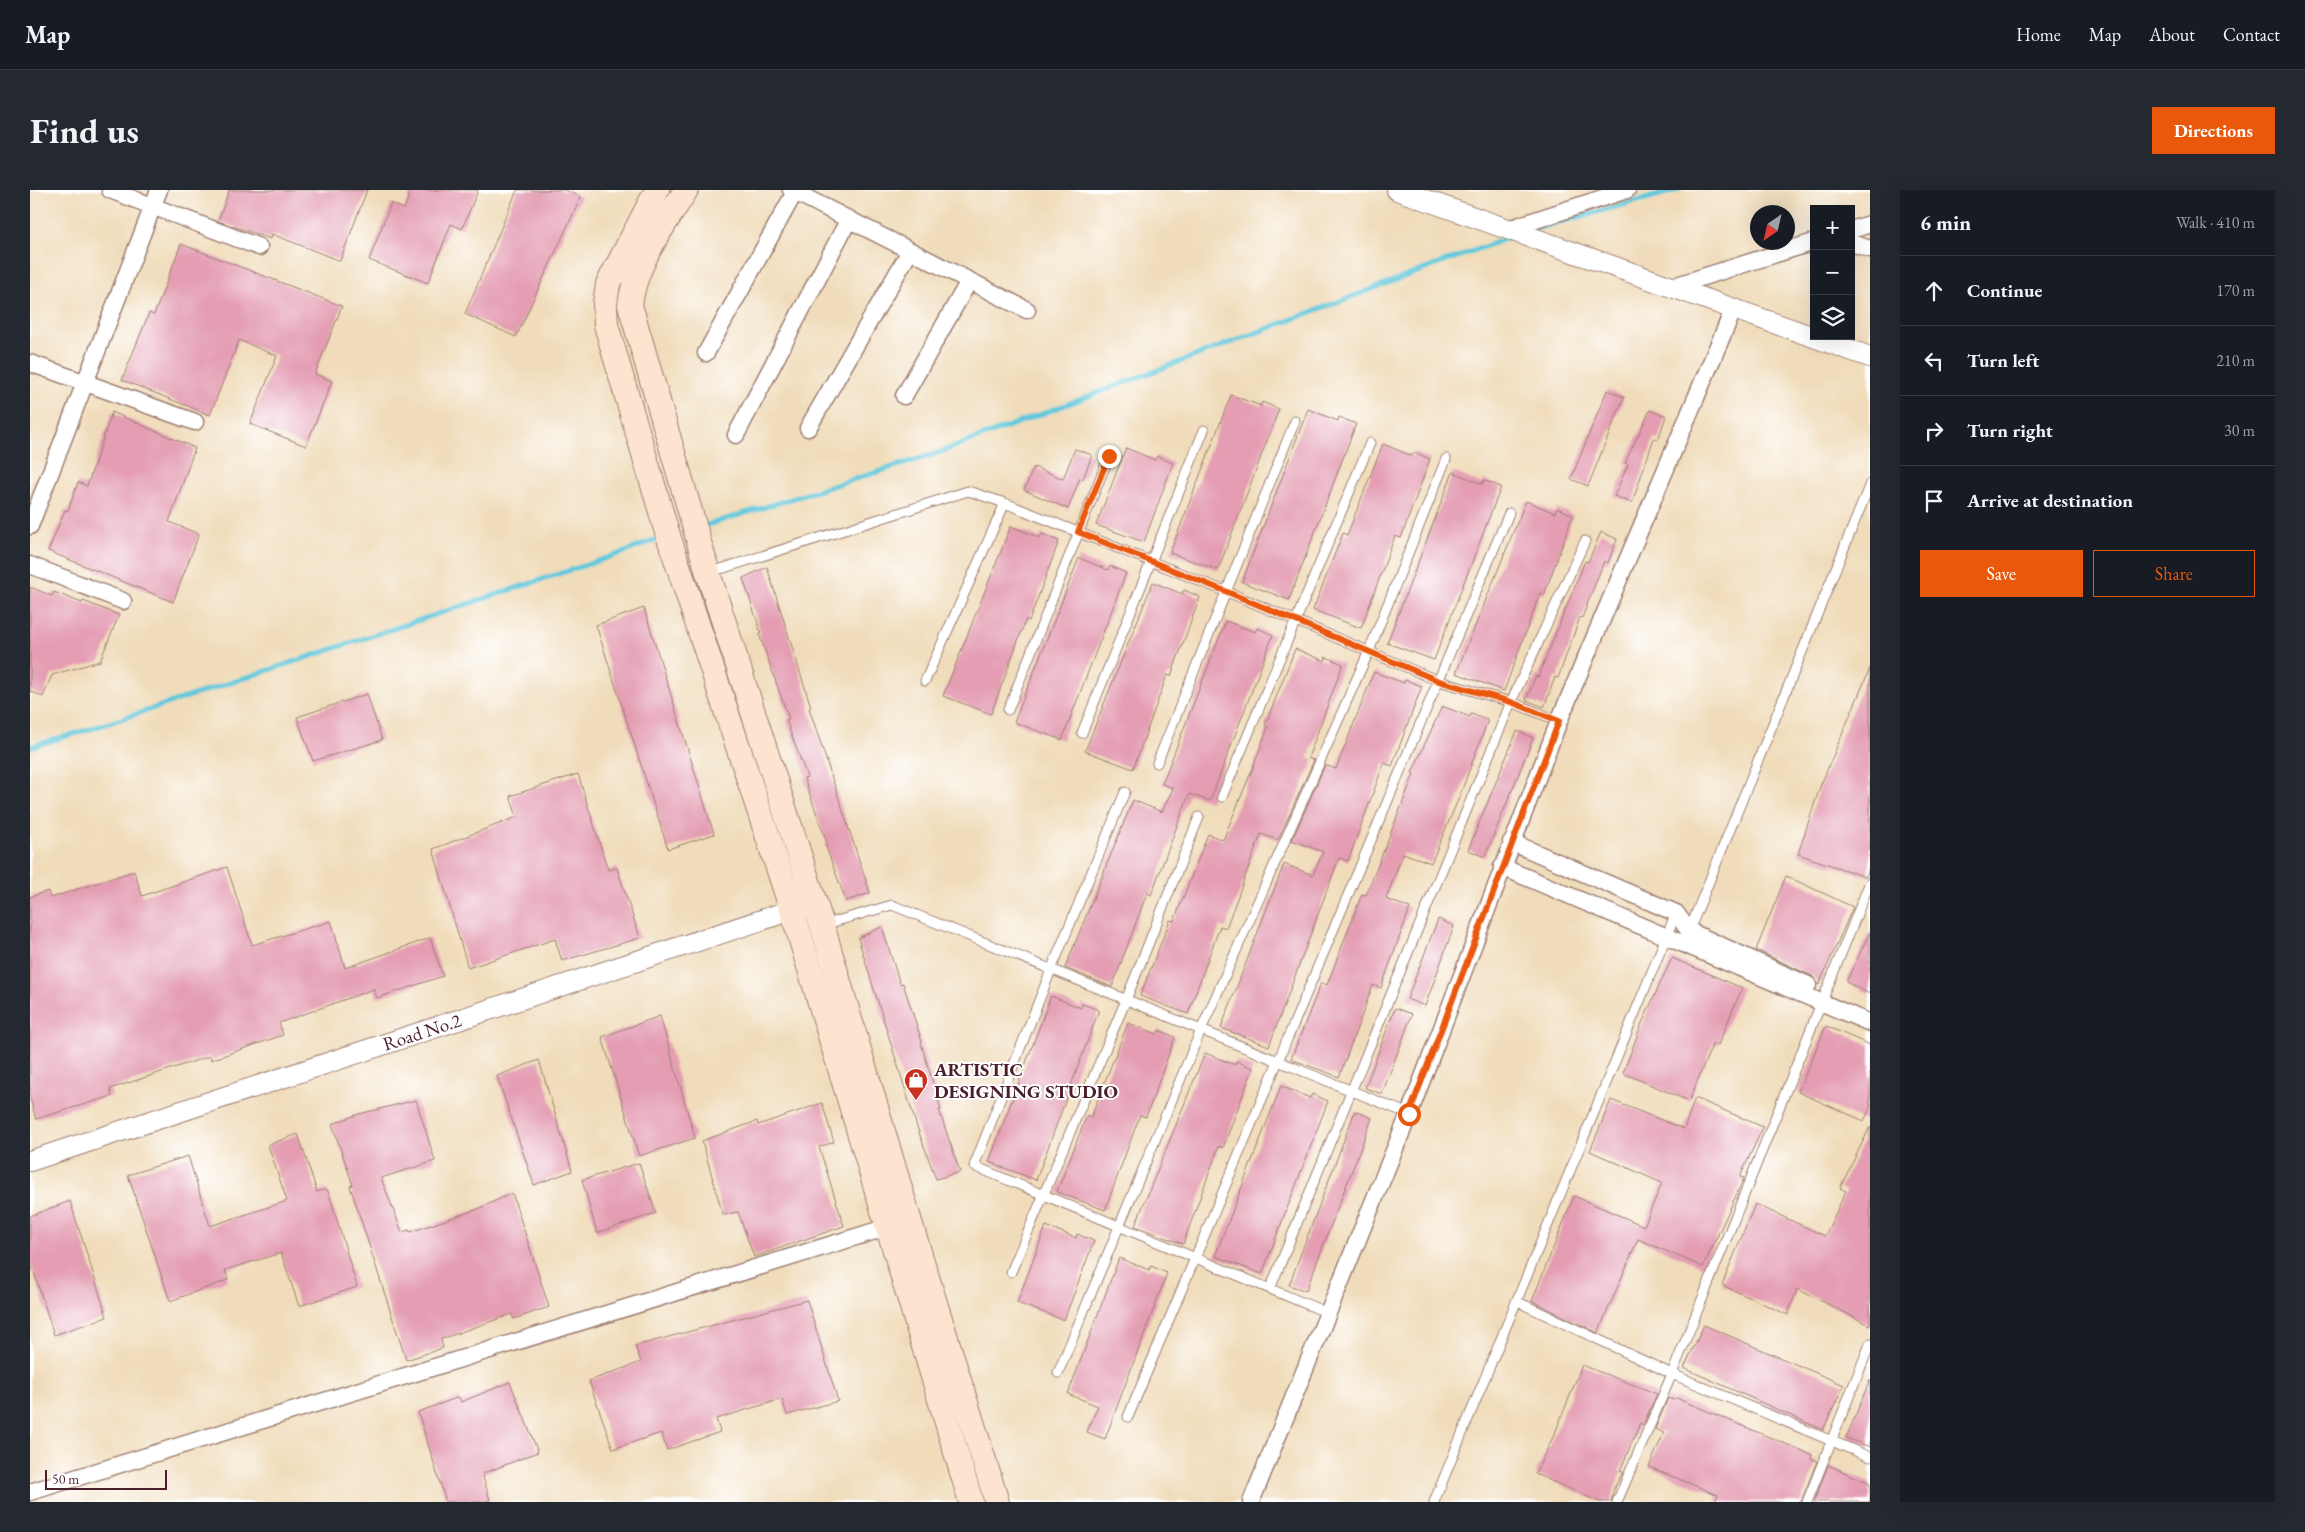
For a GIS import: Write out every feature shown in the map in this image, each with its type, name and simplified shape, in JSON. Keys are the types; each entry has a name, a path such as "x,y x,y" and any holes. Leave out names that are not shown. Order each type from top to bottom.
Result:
{"main road":[{"path":"657,190 608,284 604,304 612,346 666,529 792,910 971,1502"},
{"path":"686,190 640,265 632,286 630,305 692,522 815,902 912,1229 997,1502"},
{"path":"666,529 692,522"}],"street":[{"path":"110,190 259,247"},
{"path":"30,526 160,190"},
{"path":"1397,190 1870,357"},
{"path":"1508,229 1627,190"},
{"path":"706,353 794,191 1027,310"},
{"path":"736,435 849,219"},
{"path":"1855,229 1870,224"},
{"path":"1671,287 1810,243"},
{"path":"1855,244 1870,249"},
{"path":"808,428 910,251"},
{"path":"904,396 969,281"},
{"path":"1250,1502 1409,1114 1511,842 1559,721 1734,308"},
{"path":"30,363 195,422"},
{"path":"30,566 123,601"},
{"path":"1511,842 1676,913 1686,937"},
{"path":"1502,867 1667,937 1686,937 1822,998 1870,1023"},
{"name":"Road No.2","path":"30,1161 815,902"},
{"path":"1822,998 1870,1012"},
{"path":"30,1492 888,1227 912,1229"}],"lane":[{"path":"1158,763 1225,591 1295,421"},
{"path":"1082,733 1204,430"},
{"path":"1222,796 1370,443"},
{"path":"1008,710 1109,456"},
{"path":"1058,1373 1201,1030 1369,651 1446,459"},
{"path":"1686,937 1870,484"},
{"path":"708,573 968,491 1005,503 1225,591 1439,681 1511,702 1559,721"},
{"path":"925,681 1005,503"},
{"path":"1128,1417 1509,513"},
{"path":"1270,1289 1511,702 1584,540"},
{"path":"1125,792 1051,970 974,1166 1328,1313"},
{"path":"1011,1272 1126,1000 1199,817"},
{"path":"1617,1502 1672,1374 1870,882"},
{"path":"822,925 892,905 1409,1114"},
{"path":"1434,1502 1676,913"},
{"path":"1516,1301 1672,1374 1830,1442 1870,1457"},
{"path":"1807,1502 1870,1344"}],"building":[{"path":"229,190 367,190 340,261 272,234 271,239 218,221"},
{"path":"411,190 478,190 462,229 451,224 428,283 369,260 391,203 404,209"},
{"path":"517,190 565,190 581,197 516,337 465,314"},
{"path":"181,244 342,306 315,374 332,381 306,446 250,424 277,356 239,340 210,415 122,380 149,313 154,315"},
{"path":"1607,390 1624,397 1588,486 1571,479"},
{"path":"1231,395 1261,406 1262,402 1279,409 1218,570 1170,553"},
{"path":"1308,409 1338,421 1339,417 1356,424 1289,600 1242,582"},
{"path":"1650,410 1666,416 1658,440 1654,438 1632,503 1614,496 1628,464 1625,463"},
{"path":"112,412 195,448 169,522 199,534 173,602 48,551 65,510 68,511 78,482 87,486"},
{"path":"1383,444 1412,456 1414,452 1430,459 1401,538 1395,536 1361,628 1313,610 1343,533 1347,535"},
{"path":"1126,448 1155,460 1157,456 1173,463 1144,542 1096,525"},
{"path":"1075,449 1092,455 1083,479 1080,478 1068,509 1024,490 1034,467 1063,479"},
{"path":"1453,472 1482,484 1484,480 1501,487 1434,660 1387,643"},
{"path":"1526,501 1555,513 1557,508 1573,515 1544,595 1540,593 1504,691 1456,673"},
{"path":"1011,526 1040,538 1042,534 1059,541 1029,621 1026,619 991,714 943,696"},
{"path":"1601,532 1617,539 1608,563 1604,561 1582,618 1580,617 1558,678 1555,677 1544,707 1526,700 1536,676 1538,677 1585,561 1588,562"},
{"path":"1079,558 1108,570 1110,566 1126,573 1062,740 1014,722"},
{"path":"767,567 811,707 809,708 870,893 846,901 825,844 827,843 804,778 807,777 786,720 789,719 759,634 761,633 743,578"},
{"path":"1153,582 1182,594 1184,590 1200,597 1171,676 1167,675 1133,769 1085,751"},
{"path":"30,587 52,596 54,592 82,603 83,601 119,615 100,661 52,675 43,697 30,691"},
{"path":"644,608 714,834 668,849 596,625"},
{"path":"1226,621 1255,632 1257,628 1273,635 1210,801 1189,794 1151,895 1147,893 1112,987 1065,968 1133,800 1162,812 1173,788 1162,784"},
{"path":"1295,649 1325,661 1326,657 1343,664 1308,758 1314,760 1278,840 1261,834 1226,928 1220,926 1188,1014 1140,996 1170,920 1174,921 1208,834 1223,840 1252,770 1268,727 1265,726 1266,723"},
{"path":"1870,668 1870,864 1866,877 1798,854 1820,787"},
{"path":"1374,672 1404,683 1405,680 1422,686 1392,766 1384,763 1348,861 1339,858 1269,1046 1221,1028 1284,864 1313,875 1323,852 1292,840 1325,765 1336,769"},
{"path":"367,694 382,740 313,761 297,717"},
{"path":"1442,706 1470,717 1471,714 1488,720 1458,800 1431,863 1403,853 1386,899 1410,908 1381,988 1373,985 1339,1077 1291,1059 1321,983 1327,985 1362,894 1366,895 1414,774 1412,773"},
{"path":"1517,731 1533,738 1485,857 1468,850"},
{"path":"578,774 608,870 617,868 640,938 562,961 555,939 468,968 433,849 517,817 510,796"},
{"path":"227,867 252,945 331,921 345,968 430,938 443,976 377,998 374,989 279,1023 283,1035 211,1060 210,1056 110,1089 112,1096 36,1119 30,1099 30,897 48,891 50,898 134,871 142,896"},
{"path":"1786,876 1853,907 1819,985 1812,976 1756,950"},
{"path":"1438,919 1454,926 1425,1006 1407,999"},
{"path":"882,927 900,984 903,983 922,1042 941,1110 939,1110 960,1172 936,1179 917,1127 858,938"},
{"path":"1870,932 1870,994 1846,982"},
{"path":"1672,958 1742,988 1718,1045 1713,1043 1689,1101 1623,1073 1642,1023"},
{"path":"1051,996 1081,1008 1082,1004 1099,1010 1036,1180 989,1162"},
{"path":"1395,1008 1412,1014 1382,1094 1365,1088"},
{"path":"660,1016 695,1138 639,1156 602,1037"},
{"path":"1128,1023 1157,1034 1159,1030 1175,1037 1146,1117 1140,1115 1105,1210 1057,1192 1087,1115 1091,1117"},
{"path":"1826,1026 1870,1045 1870,1108 1864,1121 1798,1092"},
{"path":"1205,1053 1235,1065 1236,1061 1253,1068 1223,1148 1219,1146 1183,1244 1135,1226"},
{"path":"539,1060 572,1171 534,1185 497,1076"},
{"path":"1281,1086 1310,1098 1312,1094 1328,1101 1262,1274 1215,1256"},
{"path":"1695,1098 1763,1127 1740,1177 1744,1178 1703,1267 1638,1239 1598,1333 1532,1301 1574,1196 1644,1226 1662,1183 1590,1151 1611,1100 1684,1129"},
{"path":"416,1100 435,1161 381,1178 402,1232 409,1230 410,1232 478,1209 512,1193 549,1307 514,1319 512,1314 441,1339 443,1348 406,1360 350,1186 353,1185 332,1124 359,1114"},
{"path":"822,1103 834,1142 819,1147 844,1226 754,1257 738,1212 723,1215 702,1141 757,1121 758,1125"},
{"path":"1355,1111 1372,1118 1306,1291 1289,1285"},
{"path":"1870,1127 1870,1325 1797,1289 1788,1315 1722,1285 1755,1204 1825,1236 1846,1191 1840,1188"},
{"path":"298,1134 317,1192 326,1189 329,1193 357,1287 299,1306 281,1253 225,1270 228,1280 170,1301 128,1175 188,1156 210,1226 287,1201 268,1145"},
{"path":"639,1163 656,1213 597,1233 582,1180"},
{"path":"70,1201 107,1317 54,1335 30,1260 30,1216"},
{"path":"1046,1226 1076,1238 1077,1234 1094,1241 1064,1320 1017,1303"},
{"path":"1119,1258 1149,1270 1151,1266 1167,1273 1105,1439 1087,1432 1098,1406 1068,1394"},
{"path":"807,1300 838,1401 787,1415 782,1399 716,1419 720,1432 667,1450 661,1433 613,1449 589,1381 641,1362 635,1346"},
{"path":"1704,1325 1844,1385 1823,1430 1684,1368"},
{"path":"1582,1365 1657,1394 1643,1425 1640,1423 1620,1471 1623,1472 1614,1488 1611,1502 1600,1502 1535,1474 1555,1433"},
{"path":"1870,1380 1870,1447 1846,1438"},
{"path":"510,1382 538,1452 482,1474 490,1500 483,1502 446,1502 418,1412 459,1397 461,1402"},
{"path":"1668,1398 1674,1400 1676,1398 1812,1455 1811,1458 1817,1461 1801,1502 1715,1502 1718,1495 1649,1467 1664,1433 1655,1429"},
{"path":"1828,1465 1870,1483 1870,1502 1814,1502"}],"waterway":[{"path":"1530,230 1678,190"},
{"path":"704,526 938,453 1510,237"},
{"path":"30,747 100,726 625,552 659,538"}],"place":[{"name":"ARTISTIC DESIGNING STUDIO","path":"916,1101"}],"route":[{"path":"1109,456 1078,532 1225,591 1439,681 1511,702 1559,721 1511,842 1409,1114"}]}
